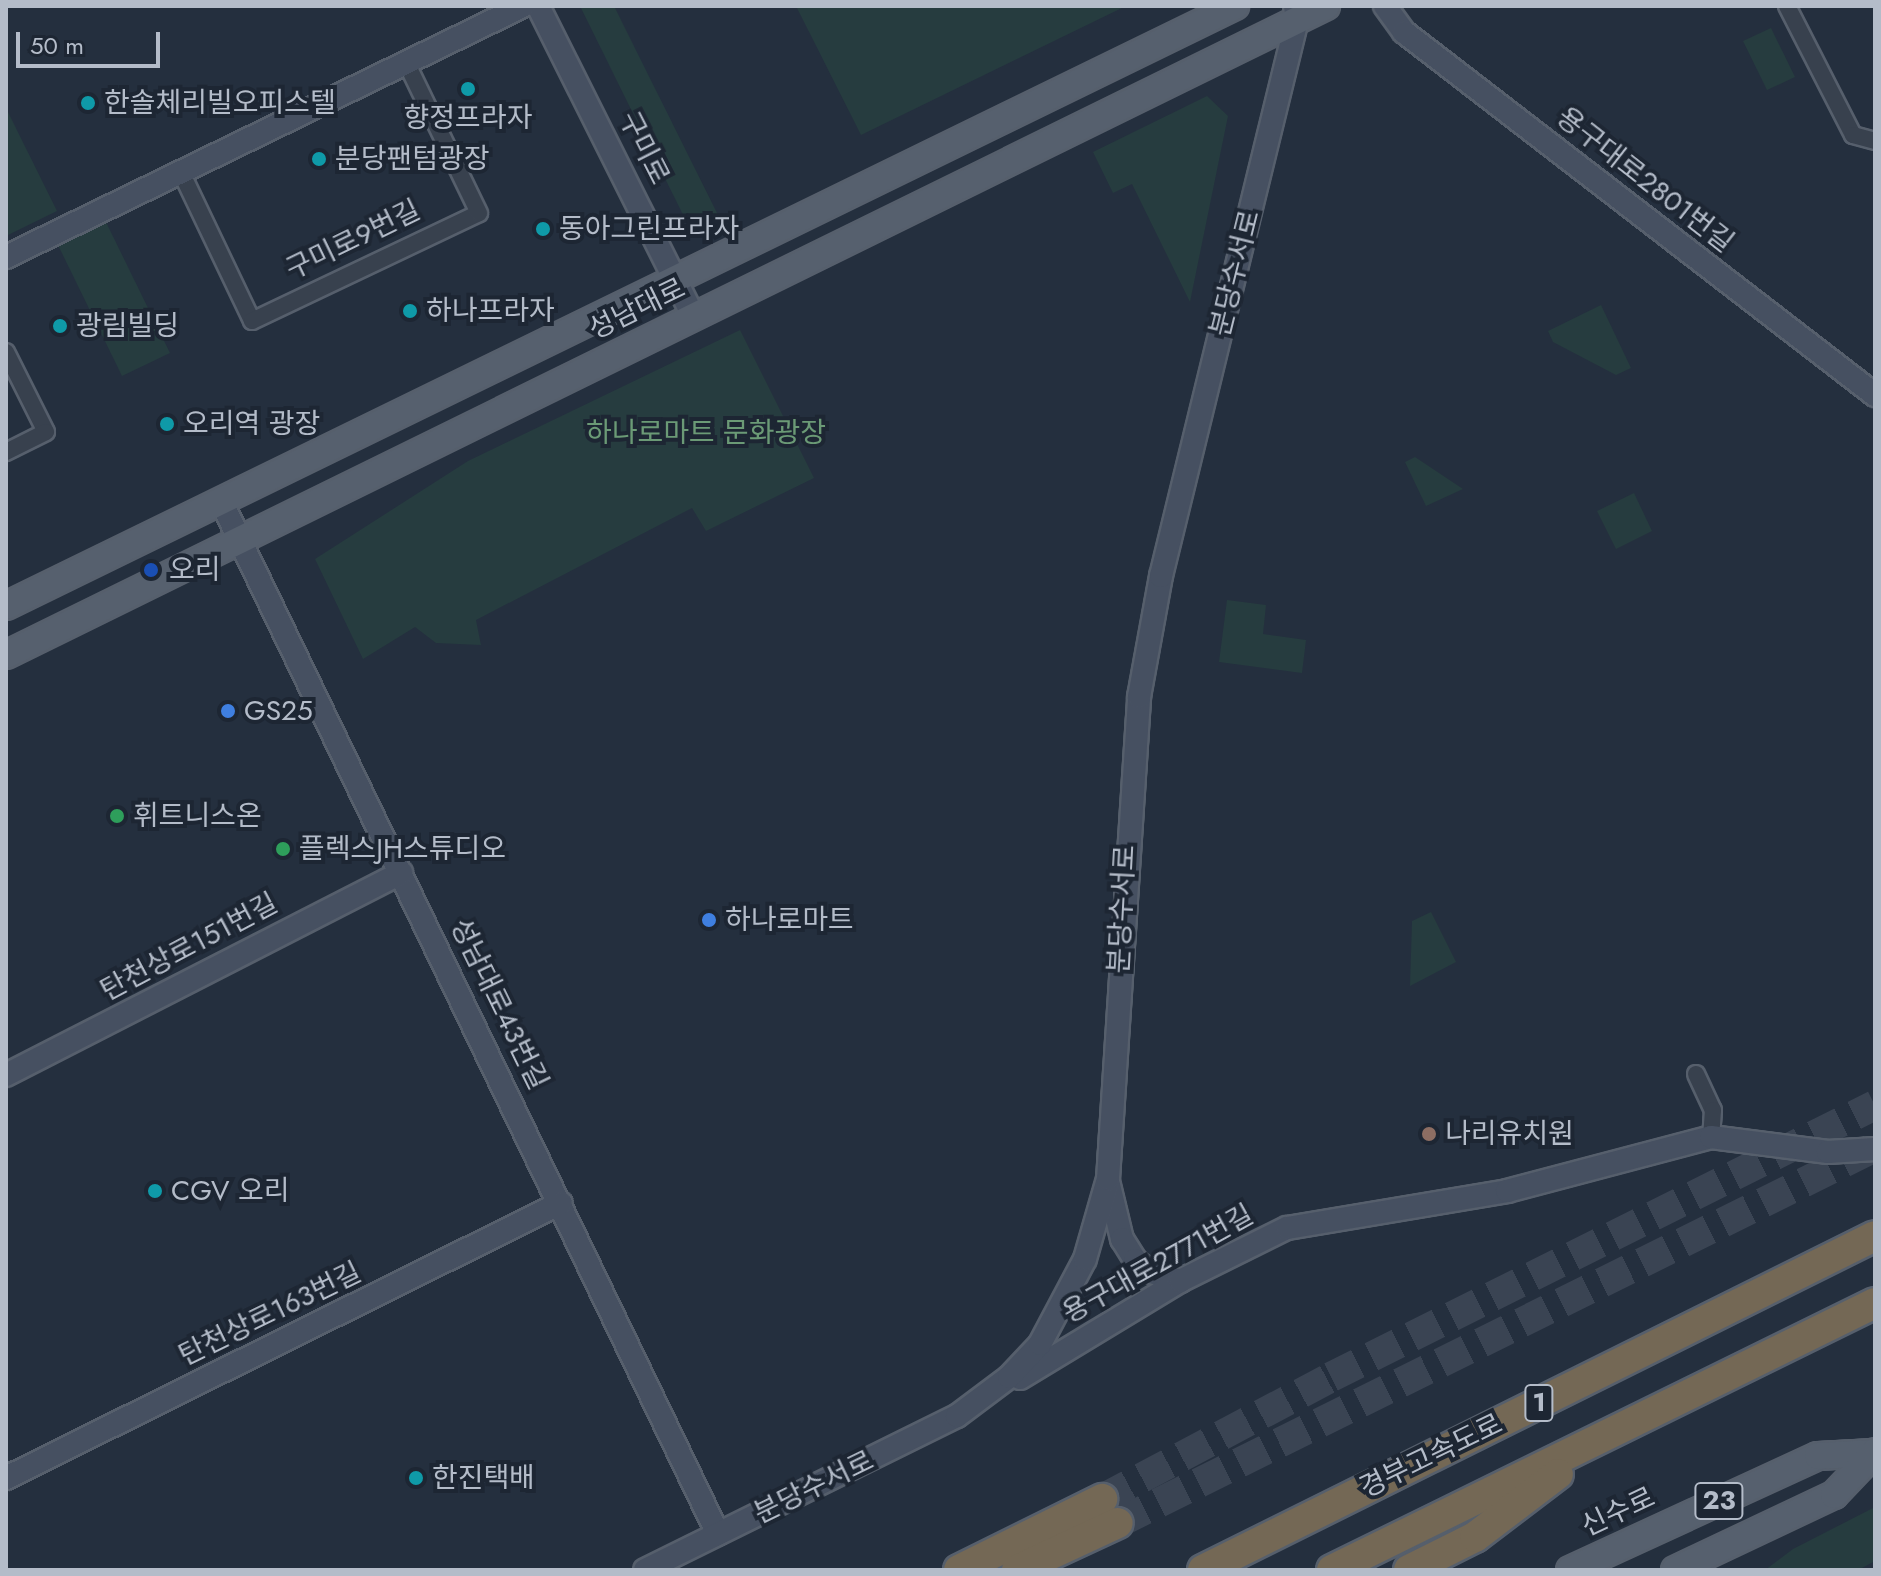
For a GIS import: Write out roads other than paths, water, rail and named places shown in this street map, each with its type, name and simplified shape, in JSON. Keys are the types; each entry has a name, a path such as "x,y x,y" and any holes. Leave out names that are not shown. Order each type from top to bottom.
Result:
{"highway":[{"name":"경부고속도로","path":"1203,1570 1875,1236"},
{"name":"경부고속도로","path":"1332,1570 1875,1303"},
{"path":"1409,1570 1475,1537 1614,1431"},
{"path":"959,1570 1110,1511 1017,1570"}],"main road":[{"name":"성남대로","path":"6,606 1235,6"},
{"name":"성남대로","path":"6,655 694,317 1296,13 1326,6"},
{"name":"신수로","path":"1570,1570 1818,1456 1874,1452"},
{"name":"신수로","path":"1675,1570 1834,1495 1874,1452"}],"street":[{"path":"6,257 523,6"},
{"name":"구미로","path":"538,6 694,317"},
{"name":"용구대로2801번길","path":"1385,6 1404,32 1875,395"},
{"path":"1787,6 1853,135 1875,141"},
{"name":"분당수서로","path":"645,1570 957,1416 1009,1377 1061,1313 1094,1235 1108,1179 1139,697 1161,576 1296,13"},
{"name":"구미로9번길","path":"181,172 252,321 479,213 406,62"},
{"path":"6,352 46,432 6,452"},
{"name":"성남대로43번길","path":"221,501 718,1534"},
{"name":"탄천상로151번길","path":"6,1075 401,873"},
{"path":"1696,1074 1713,1110 1711,1137"},
{"name":"용구대로2771번길","path":"957,1416 1180,1281 1287,1228 1507,1191 1711,1137 1828,1152 1875,1149"},
{"path":"1108,1179 1122,1239 1135,1260 1148,1271 1180,1281"},
{"name":"탄천상로163번길","path":"6,1478 561,1203"}],"tunnel":[{"path":"1102,1499 1331,1377 1875,1105"},
{"path":"1118,1523 1875,1147"}],"place":[{"name":"향정프라자","path":"468,89"},
{"name":"한솔체리빌오피스텔","path":"88,103"},
{"name":"분당팬텀광장","path":"319,159"},
{"name":"동아그린프라자","path":"543,229"},
{"name":"하나프라자","path":"410,311"},
{"name":"광림빌딩","path":"60,326"},
{"name":"오리역 광장","path":"167,424"},
{"name":"오리","path":"151,570"},
{"name":"GS25","path":"228,711"},
{"name":"휘트니스온","path":"117,816"},
{"name":"플렉스JH스튜디오","path":"283,849"},
{"name":"하나로마트","path":"709,920"},
{"name":"나리유치원","path":"1429,1134"},
{"name":"CGV 오리","path":"155,1191"},
{"name":"한진택배","path":"416,1478"}],"park label":[{"name":"하나로마트 문화광장","path":"706,433"}]}
